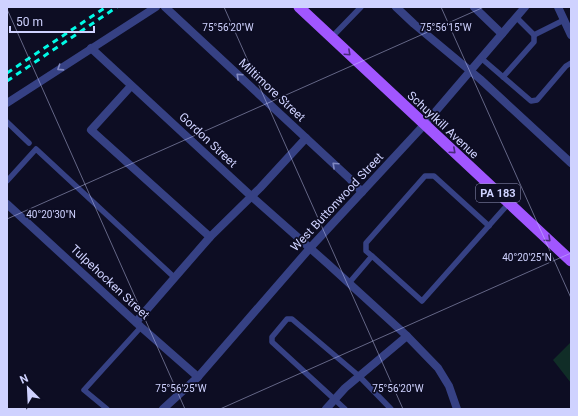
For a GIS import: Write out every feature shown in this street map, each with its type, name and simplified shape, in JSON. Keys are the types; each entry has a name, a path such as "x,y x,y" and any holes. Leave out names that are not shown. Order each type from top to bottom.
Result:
{"main road":[{"name":"Schuylkill Avenue","path":"299,7 571,260"}],"street":[{"path":"7,104 156,7"},
{"name":"Miltimore Street","path":"165,7 362,192"},
{"path":"396,7 571,162"},
{"path":"474,7 502,34"},
{"name":"West Buttonwood Street","path":"163,409 198,377 310,248 424,124 525,7"},
{"path":"558,7 571,35"},
{"name":"Gordon Street","path":"91,48 251,196 349,282 407,336 438,368 449,386 457,409"},
{"path":"131,86 91,130 210,237"},
{"path":"138,325 210,237 260,188 306,138"},
{"name":"Tulpehocken Street","path":"7,204 138,325 198,377"},
{"path":"326,409 345,388 407,336"}],"lane":[{"path":"331,38 360,7"},
{"path":"502,77 534,42 534,35 516,17"},
{"path":"534,35 564,20"},
{"path":"481,58 531,101 537,100 566,66 571,63"},
{"path":"7,122 28,143"},
{"path":"7,181 36,149 175,278"},
{"path":"489,226 434,176 425,176 366,243 366,251 422,301 489,226 509,203"},
{"path":"349,282 372,256"},
{"path":"345,409 272,342 272,337 287,320 292,319 359,376 391,409"},
{"path":"107,409 84,390 138,325"}],"green space":[{"path":"571,342 571,383 553,360"}],"railway":[{"path":"7,73 106,7"},
{"path":"7,81 117,7"}]}
